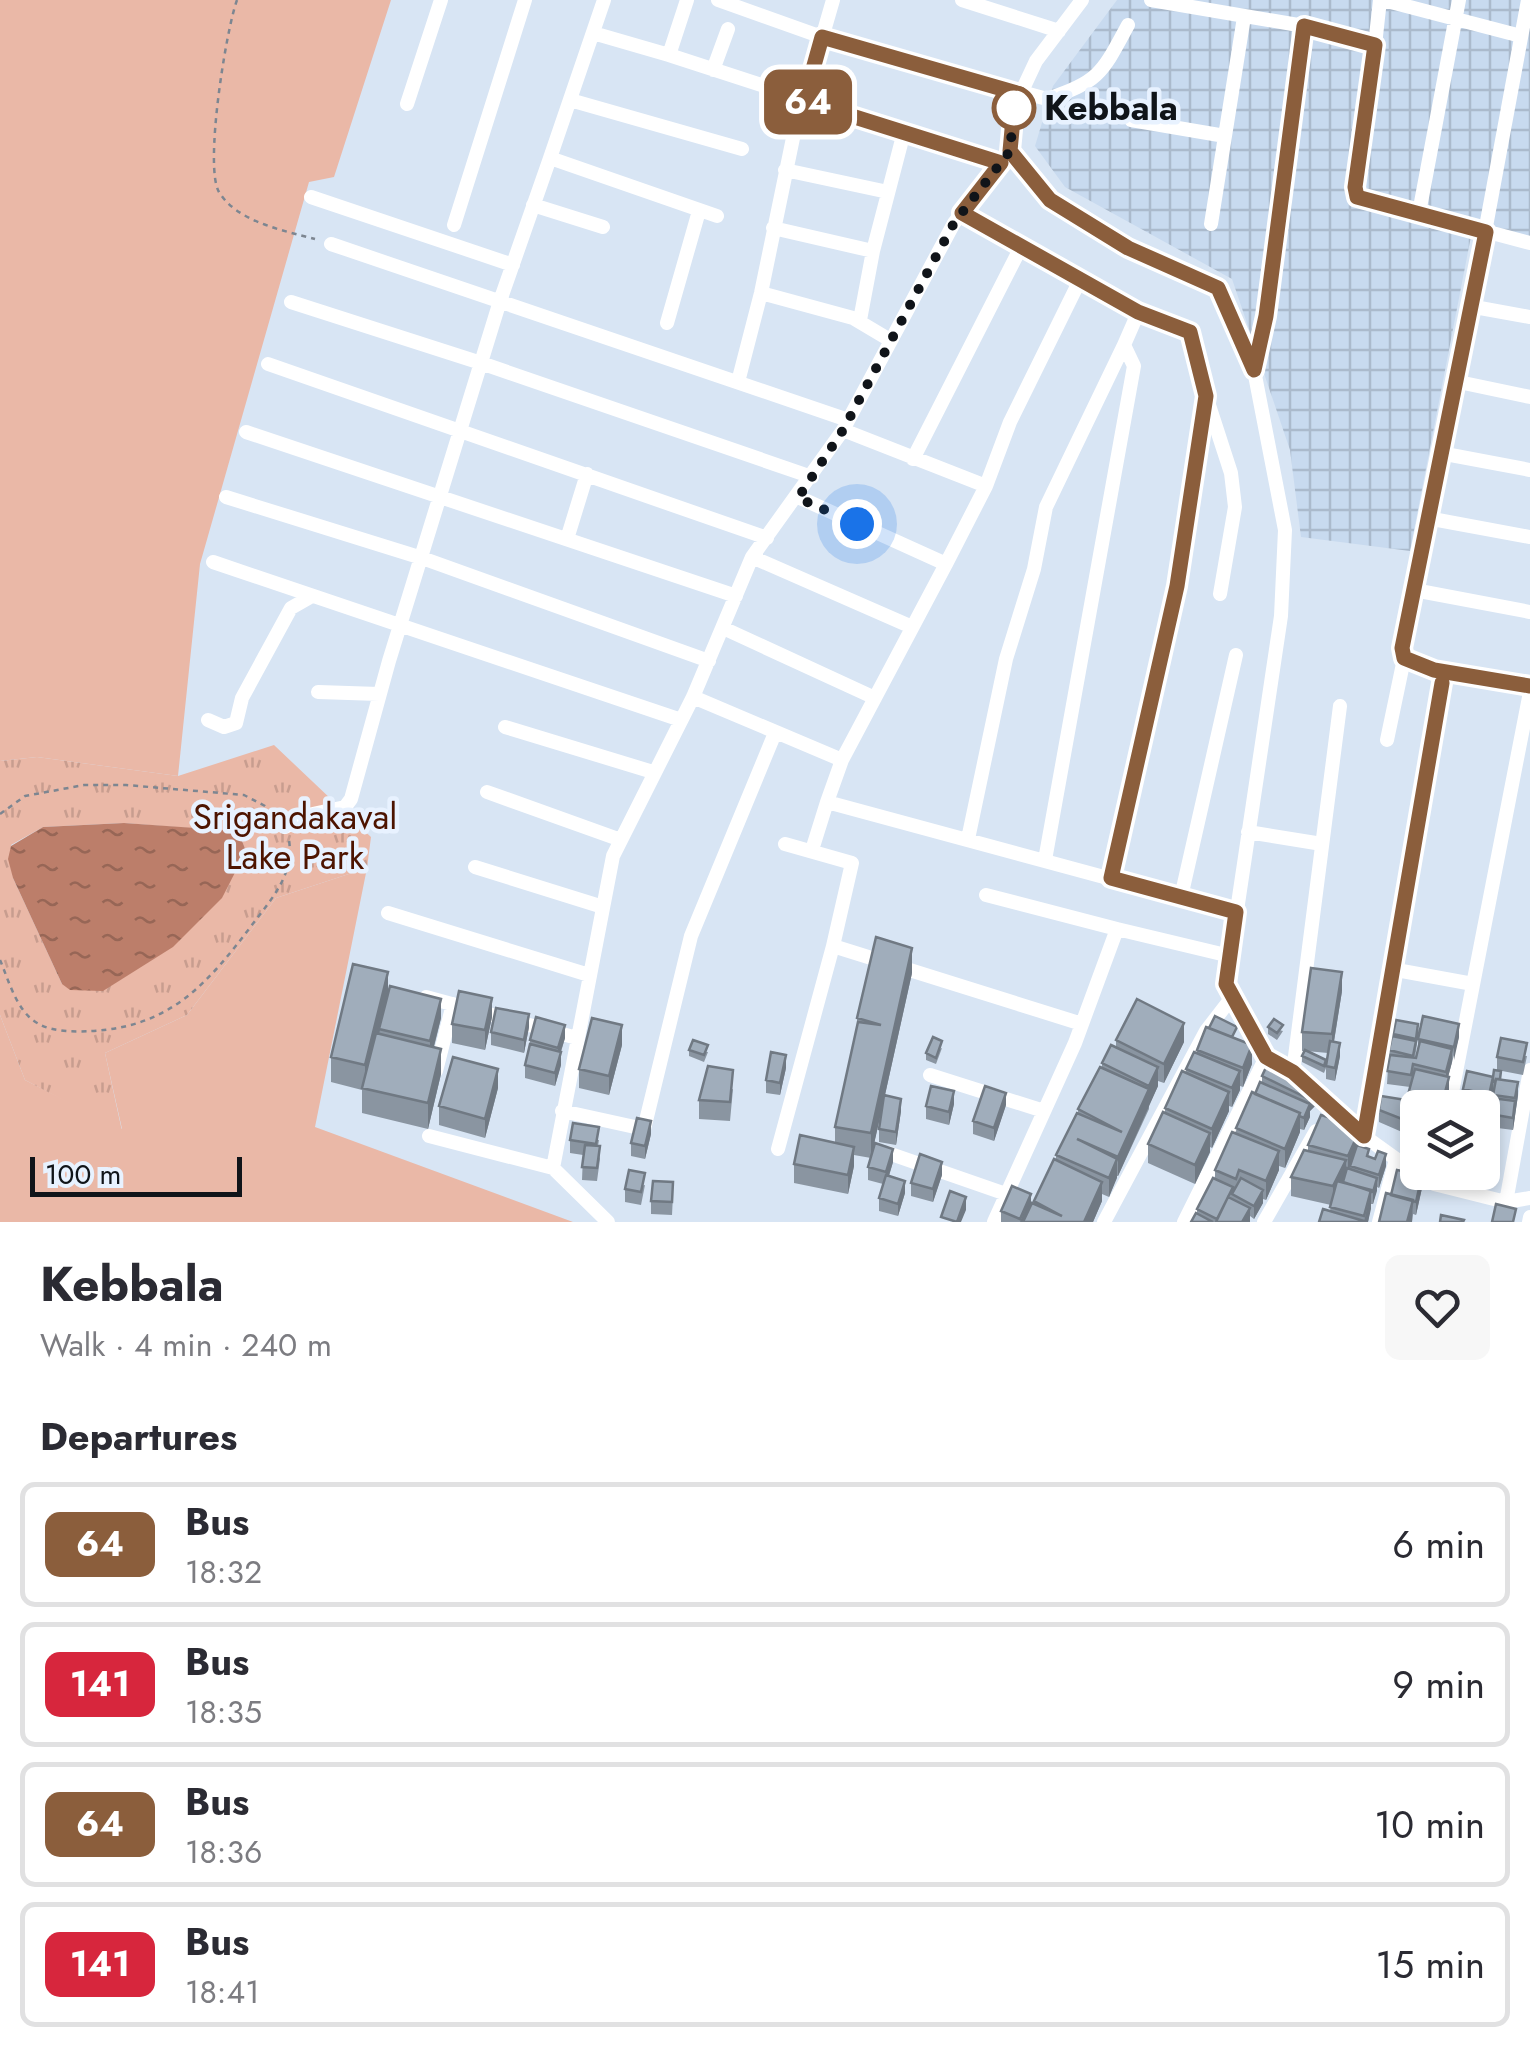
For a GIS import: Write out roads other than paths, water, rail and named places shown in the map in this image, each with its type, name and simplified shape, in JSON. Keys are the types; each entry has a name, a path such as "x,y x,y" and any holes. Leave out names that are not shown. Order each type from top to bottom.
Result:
{"street":[{"path":"406,104 440,0"},
{"path":"454,225 525,0"},
{"path":"284,827 345,807 351,799 379,694 500,301 604,0"},
{"path":"669,55 688,0"},
{"path":"718,0 822,37 1047,99 1079,88 1103,72 1128,25"},
{"path":"738,382 786,170 833,0"},
{"path":"962,0 982,3 1058,31"},
{"path":"553,1168 603,907 621,840 693,697 752,558 846,425 962,213 1006,157 1020,94 1036,61 1082,0"},
{"path":"1151,0 1304,26 1375,45"},
{"path":"1521,36 1382,0 1355,192 1362,200 1530,243"},
{"path":"1418,213 1459,0"},
{"path":"1387,740 1528,0"},
{"path":"1211,224 1244,16"},
{"path":"1254,370 1266,316 1304,26"},
{"path":"713,70 728,28"},
{"path":"593,33 904,132 1006,157 1050,200 1128,248 1218,288 1254,370 1285,530 1281,616 1226,984 1266,1057 1293,1072 1364,1136 1400,1161"},
{"path":"570,100 742,149"},
{"path":"1132,120 1225,136"},
{"path":"860,320 873,251 904,132"},
{"path":"550,158 718,216"},
{"path":"786,170 888,192"},
{"path":"311,197 512,265"},
{"path":"533,205 603,227"},
{"path":"667,324 699,211"},
{"path":"962,213 1138,312 1190,332 1231,473 1236,507 1220,594"},
{"path":"772,228 873,251"},
{"path":"331,244 738,382 846,425 913,459 986,486"},
{"path":"913,459 1021,247"},
{"path":"813,847 842,760 986,486 1010,422 1080,280"},
{"path":"761,293 860,320 890,340"},
{"path":"291,302 481,363 812,478"},
{"path":"1469,306 1530,317"},
{"path":"968,839 1006,659 1034,568 1046,507 1138,312"},
{"path":"1045,860 1134,366 1124,345"},
{"path":"268,364 768,538"},
{"path":"1454,381 1530,397"},
{"path":"1111,878 1177,586 1206,396"},
{"path":"246,432 736,596"},
{"path":"1440,453 1530,470"},
{"path":"567,539 587,474"},
{"path":"226,496 422,558 709,661"},
{"path":"798,498 946,564"},
{"path":"1427,518 1530,537"},
{"path":"752,558 912,627"},
{"path":"212,562 680,720"},
{"path":"1414,590 1530,612"},
{"path":"208,720 224,726 236,723 242,698 291,608 312,596"},
{"path":"722,628 875,698"},
{"path":"1181,897 1236,655"},
{"path":"1404,658 1434,670 1530,689 1452,1090"},
{"path":"1364,1136 1439,710 1442,683 1434,670"},
{"path":"318,692 379,694"},
{"path":"693,697 842,760"},
{"path":"1293,1072 1340,706"},
{"path":"506,726 653,772"},
{"path":"562,1111 644,1128 691,936 775,733"},
{"path":"486,792 621,840"},
{"path":"827,802 1236,912"},
{"path":"1248,832 1322,844"},
{"path":"778,1149 852,863 813,847 786,844"},
{"path":"475,868 603,907"},
{"path":"986,895 1230,956"},
{"path":"388,913 589,975"},
{"path":"994,1222 1082,1024 1117,929"},
{"path":"833,946 1082,1024"},
{"path":"1391,969 1473,984"},
{"path":"419,995 576,1038"},
{"path":"1104,1222 1206,1031 1233,996"},
{"path":"436,1073 453,1004"},
{"path":"1184,1222 1266,1057"},
{"path":"1506,1202 1530,1070"},
{"path":"930,1075 1044,1111"},
{"path":"1264,1222 1330,1106"},
{"path":"429,1136 553,1168 608,1222"},
{"path":"888,1153 1006,1194"},
{"path":"1379,1222 1396,1159"},
{"path":"1470,1190 1506,1202 1530,1198"}],"water":[{"path":"124,823 238,831 246,851 222,898 173,947 103,991 70,990 62,984 13,878 8,859 11,846 43,827"}],"place":[{"name":"Kebbala","path":"1014,108"}],"park label":[{"name":"Srigandakaval Lake Park","path":"295,837"}]}
